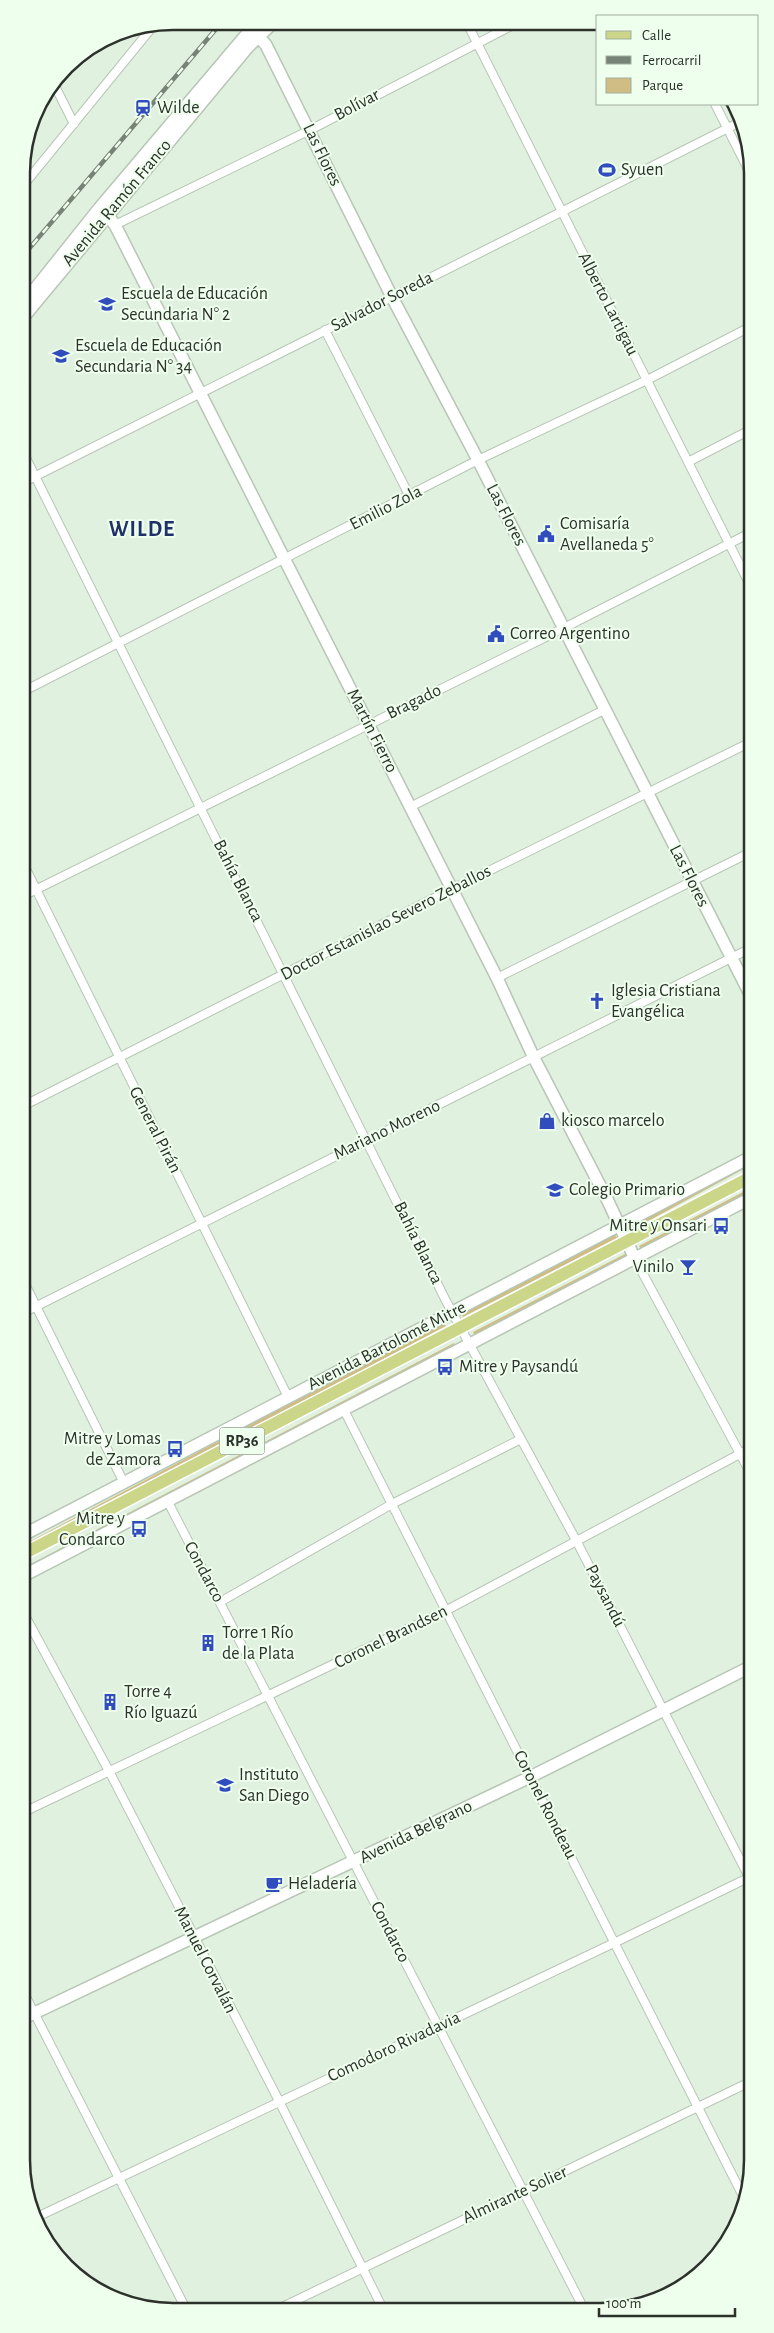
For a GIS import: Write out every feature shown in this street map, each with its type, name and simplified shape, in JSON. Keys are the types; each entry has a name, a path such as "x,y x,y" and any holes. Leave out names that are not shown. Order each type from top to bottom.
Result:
{"main road":[{"name":"Avenida Bartolomé Mitre","path":"30,1550 461,1329 744,1181"}],"street":[{"name":"Avenida Ramón Franco","path":"30,308 105,210 251,30"},
{"name":"Avenida Ramón Franco","path":"30,295 265,30"},
{"name":"Alberto Lartigau","path":"471,30 560,211 744,573"},
{"name":"Bolívar","path":"115,225 310,130 505,30"},
{"path":"30,177 145,33"},
{"name":"Las Flores","path":"258,36 266,45 310,130 392,297 478,460 562,629 744,983"},
{"path":"57,90 74,124"},
{"path":"716,105 743,159"},
{"name":"Salvador Soreda","path":"30,479 735,124"},
{"name":"Martín Fierro","path":"105,210 115,225 286,558 368,725 497,978 534,1058 620,1225 635,1259"},
{"path":"325,330 410,496"},
{"name":"Emilio Zola","path":"30,688 478,460 647,380 744,330"},
{"path":"688,462 744,433"},
{"name":"Bahía Blanca","path":"30,466 452,1312"},
{"name":"Bragado","path":"30,892 562,629 744,536"},
{"path":"410,807 604,710"},
{"name":"Doctor Estanislao Severo Zeballos","path":"30,1103 452,889 744,746"},
{"path":"497,978 744,856"},
{"name":"General Pirán","path":"30,878 288,1397"},
{"name":"Mariano Moreno","path":"30,1310 367,1139 534,1058 744,952"},
{"name":"Avenida Bartolomé Mitre","path":"30,1531 744,1161"},
{"name":"Avenida Bartolomé Mitre","path":"30,1572 744,1202"},
{"path":"635,1259 744,1461"},
{"path":"30,1295 124,1483"},
{"name":"Paysandú","path":"452,1312 577,1542 744,1865"},
{"name":"Coronel Rondeau","path":"344,1410 616,1942 740,2191"},
{"path":"220,1602 392,1504 521,1439"},
{"name":"Coronel Brandsen","path":"30,1809 447,1610 744,1452"},
{"name":"Condarco","path":"168,1502 581,2303"},
{"name":"Manuel Corvalán","path":"30,1623 109,1771 380,2303"},
{"name":"Avenida Belgrano","path":"30,2016 744,1674"},
{"name":"Comodoro Rivadavia","path":"42,2215 744,1882"},
{"path":"30,2018 120,2178 183,2303"},
{"name":"Almirante Solier","path":"290,2303 744,2085"}],"green space":[{"path":"744,1165 744,1169 630,1231 628,1227"},
{"path":"744,1192 744,1196 641,1249 639,1246"},
{"path":"615,1234 617,1238 463,1317 461,1313"},
{"path":"625,1254 627,1257 475,1336 473,1332"},
{"path":"443,1322 446,1326 30,1545 30,1541"},
{"path":"454,1343 455,1346 30,1569 30,1564"}],"railway":[{"path":"30,248 215,30"}],"place":[{"name":"Wilde","path":"143,108"},
{"name":"Syuen","path":"607,170"},
{"name":"Escuela de Educación Secundaria N° 2","path":"107,304"},
{"name":"Escuela de Educación Secundaria N° 34","path":"61,356"},
{"name":"Comisaría Avellaneda 5°","path":"546,534"},
{"name":"Correo Argentino","path":"496,634"},
{"name":"Iglesia Cristiana Evangélica","path":"597,1001"},
{"name":"kiosco marcelo","path":"547,1121"},
{"name":"Colegio Primario","path":"555,1190"},
{"name":"Mitre y Onsari","path":"721,1226"},
{"name":"Vinilo","path":"688,1267"},
{"name":"Mitre y Paysandú","path":"445,1367"},
{"name":"Mitre y Lomas de Zamora","path":"175,1449"},
{"name":"Mitre y Condarco","path":"139,1529"},
{"name":"Torre 1 Río de la Plata","path":"208,1643"},
{"name":"Torre 4 Río Iguazú","path":"110,1702"},
{"name":"Instituto San Diego","path":"225,1785"},
{"name":"Heladería","path":"274,1884"}],"district":[{"name":"WILDE","path":"142,529"}]}
